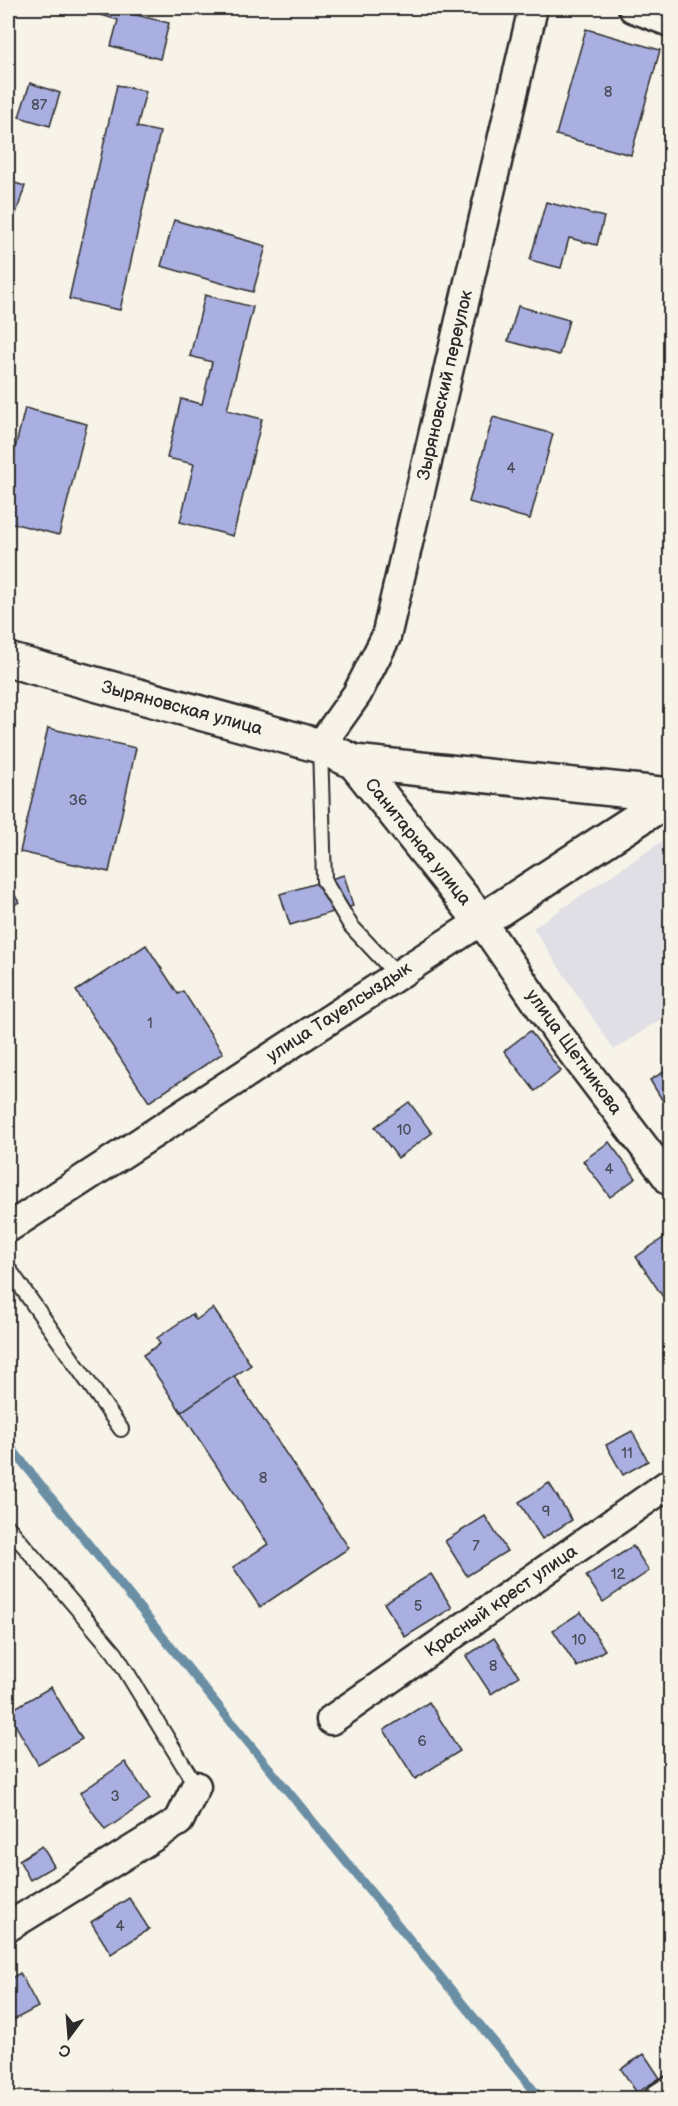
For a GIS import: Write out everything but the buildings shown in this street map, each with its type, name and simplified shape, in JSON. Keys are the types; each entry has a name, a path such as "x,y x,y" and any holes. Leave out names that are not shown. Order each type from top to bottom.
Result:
{"street":[{"name":"Зыряновский переулок","path":"320,746 357,694 386,637 533,8"},
{"path":"633,8 670,22"},
{"name":"Зыряновская улица","path":"8,660 320,746 354,762"},
{"path":"354,762 670,796"},
{"name":"Санитарная улица","path":"354,762 481,921"},
{"name":"улица Тауелсыздык","path":"8,1228 670,796"},
{"name":"улица Щетникова","path":"481,921 562,1039 670,1181"},
{"name":"Красный крест улица","path":"331,1720 670,1483"},
{"path":"8,1927 179,1821 196,1786"},
{"path":"659,2098 670,2091"}],"lane":[{"path":"320,746 324,881 351,926 396,975"},
{"path":"8,1268 121,1429"},
{"path":"8,1527 115,1653 196,1786"}],"shaded area":[{"path":"670,836 670,1013 614,1050 533,928"}],"waterway":[{"path":"8,1444 232,1723 540,2098"}]}
